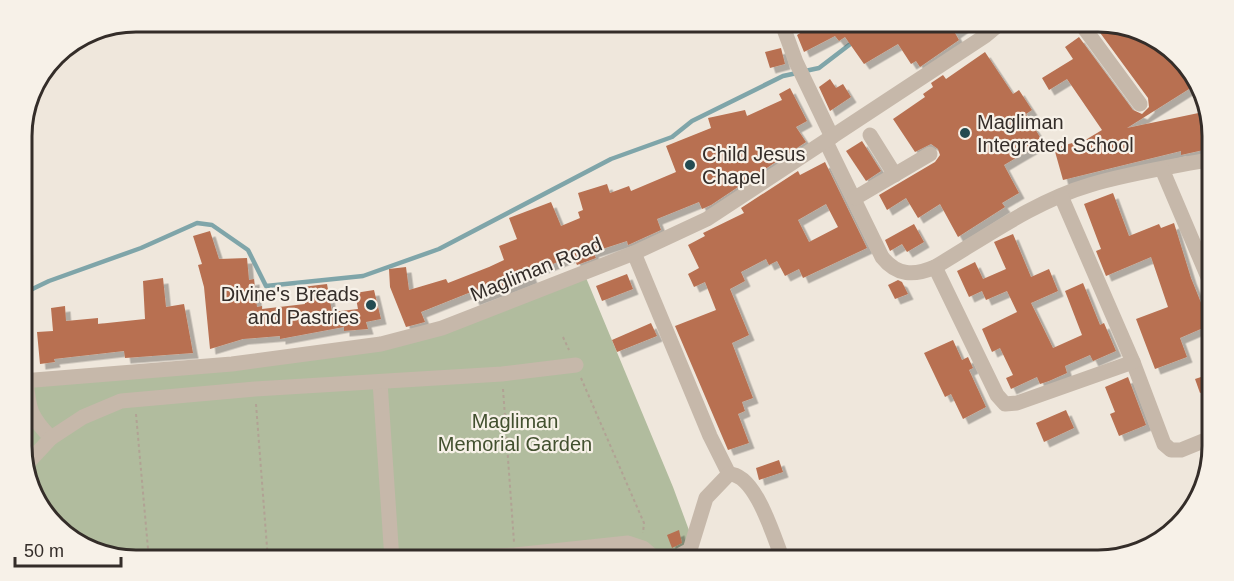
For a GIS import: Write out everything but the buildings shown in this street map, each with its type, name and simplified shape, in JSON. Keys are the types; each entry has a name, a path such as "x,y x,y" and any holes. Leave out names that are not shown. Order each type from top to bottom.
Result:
{"street":[{"path":"785,32 829,140 882,257 890,266 906,274 921,273 935,267 1061,196 1090,185 1202,161"},
{"name":"Magliman Road","path":"32,380 232,364 381,344 442,328 634,254 707,219 990,32"},
{"path":"1087,32 1140,104"},
{"path":"870,135 895,174"},
{"path":"855,198 930,154"},
{"path":"1162,169 1202,265"},
{"path":"1061,196 1133,362 1161,436 1171,450 1181,450 1202,441"},
{"path":"634,254 710,436 729,474"},
{"path":"935,267 997,395 1005,404 1017,403 1133,362"},
{"path":"32,458 51,438 103,407 135,399 255,389 502,374 576,365"},
{"path":"380,382 391,550"},
{"path":"32,416 51,438"},
{"path":"690,549 706,498 729,474"},
{"path":"729,474 742,477 762,505 779,549"},
{"path":"566,550 628,543 643,548"}],"path":[{"path":"563,337 644,523 643,548"},
{"path":"502,374 515,550"},
{"path":"255,389 267,550"},
{"path":"135,399 148,550"}],"green space":[{"name":"Magliman Memorial Garden","path":"584,273 673,487 696,549 135,550 115,548 83,536 53,509 39,486 32,459 32,380 381,344"}],"waterway":[{"path":"805,71 819,68 853,42"},
{"path":"32,289 141,248 197,223 212,225 248,250 266,286 363,276 439,249 611,159 672,137 692,121 783,76 797,73"}],"place":[{"name":"Magliman Integrated School","path":"965,133"},
{"name":"Child Jesus Chapel","path":"690,165"},
{"name":"Divine's Breads and Pastries","path":"371,305"}]}
